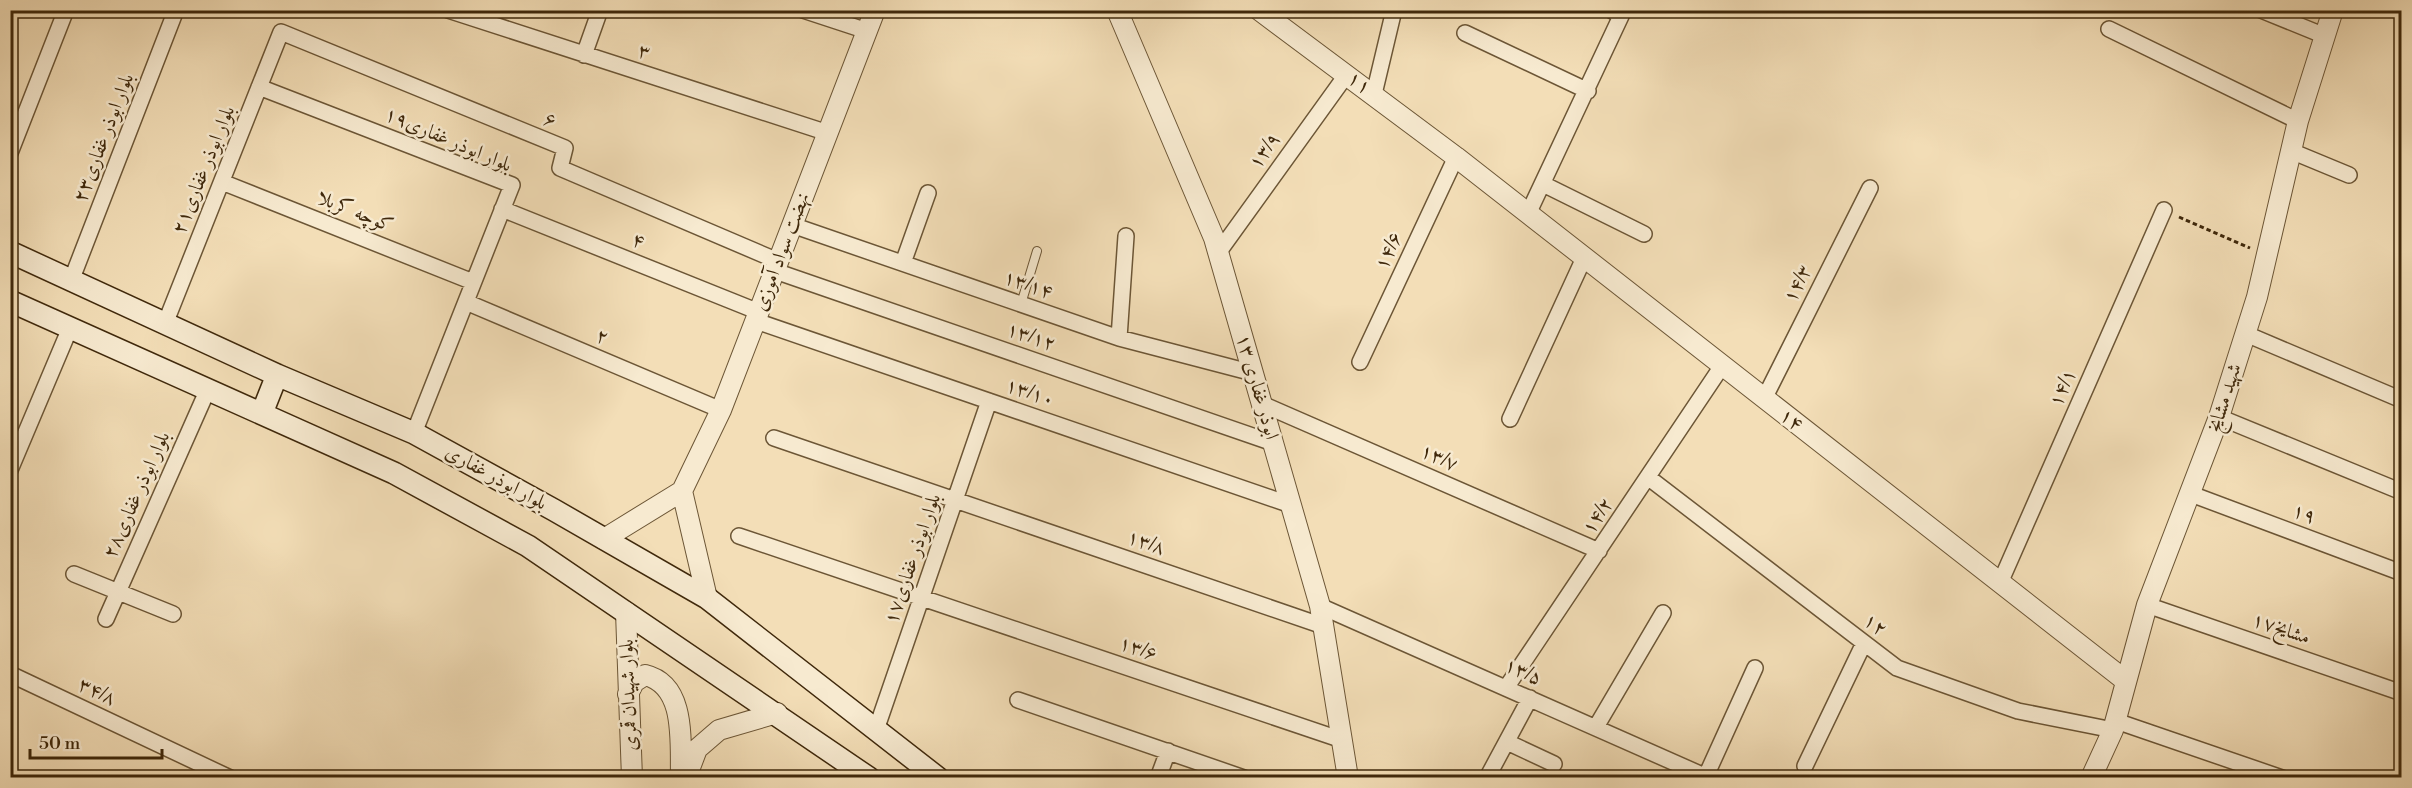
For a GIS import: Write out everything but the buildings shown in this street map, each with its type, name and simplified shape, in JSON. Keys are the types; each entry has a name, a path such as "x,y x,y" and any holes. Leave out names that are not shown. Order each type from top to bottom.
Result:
{"main road":[{"name":"بلوار ابوذر غفاری","path":"10,252 278,375 414,433 604,539 707,598 938,777"},
{"path":"10,301 404,478 528,546 869,777"},
{"path":"262,413 278,375"}],"street":[{"path":"10,153 66,10"},
{"name":"بلوار ابوذر غفاری۲۳","path":"71,281 176,10"},
{"name":"۳","path":"448,10 489,17 584,55 828,133"},
{"path":"584,55 600,10"},
{"path":"803,10 867,31"},
{"name":"نهضت سواد آموزی","path":"681,491 721,410 875,10"},
{"name":"۱۳ ابوذر غفاری","path":"1117,10 1218,253 1320,606 1348,777"},
{"name":"۱۱","path":"1259,10 1374,94 1456,158"},
{"path":"1374,94 1394,10"},
{"path":"1528,214 1622,16 1611,10"},
{"path":"2261,10 2325,36"},
{"name":"شهید مشایخ","path":"2091,777 2115,725 2146,605 2191,494 2246,334 2267,256 2298,121 2333,10"},
{"path":"2109,29 2298,121"},
{"name":"۲۱بلوار ابوذر غفاری","path":"165,324 281,32"},
{"name":"۶","path":"281,32 565,148 560,168 777,266"},
{"path":"1465,33 1588,91"},
{"name":"۱۳/۹","path":"1218,253 1347,74"},
{"name":"بلوار ابوذر غفاری۱۹","path":"259,87 512,185 414,433"},
{"path":"2291,151 2349,175"},
{"name":"۱۴","path":"1456,158 2126,681"},
{"name":"۱۴/۶","path":"1360,362 1456,158"},
{"name":"کوچه کربلا","path":"222,182 474,282"},
{"path":"1543,184 1644,234"},
{"name":"۱۴/۳","path":"1764,399 1870,188"},
{"path":"903,263 928,193"},
{"name":"۴","path":"502,209 757,316"},
{"name":"۱۴/۱","path":"2000,583 2164,210"},
{"name":"۱۳/۱۴","path":"792,225 1119,338 1253,373"},
{"path":"1119,338 1126,236"},
{"path":"1510,419 1584,258"},
{"name":"۱۳/۱۲","path":"777,266 1273,443"},
{"name":"۲","path":"466,302 721,410"},
{"name":"۱۳/۱۰","path":"757,316 989,401 1291,505"},
{"path":"10,470 70,328"},
{"path":"2246,334 2400,397"},
{"name":"۱۴/۲","path":"1506,688 1722,366"},
{"name":"بلوار ابوذر غفاری۲۸","path":"106,619 208,389"},
{"name":"بلوار ابوذر غفاری۱۷","path":"876,730 989,401"},
{"name":"۱۳/۷","path":"1262,404 1599,551"},
{"path":"2219,417 2402,492"},
{"path":"774,438 955,500"},
{"name":"۱۲","path":"1649,478 1897,668 2018,711 2115,725 2282,777"},
{"path":"604,539 681,491 707,598"},
{"name":"۱۹","path":"2191,494 2402,573"},
{"name":"۱۳/۸","path":"955,500 1323,626"},
{"name":"۱۳/۶","path":"739,536 1342,740"},
{"path":"74,574 173,614"},
{"name":"۱۷مشایخ","path":"2146,605 2402,693"},
{"name":"۱۳/۵","path":"1320,606 1708,777"},
{"name":"بلوار شهیدان قمری","path":"626,612 632,777"},
{"path":"1596,727 1663,613"},
{"path":"1804,766 1864,643"},
{"path":"1708,777 1755,668"},
{"name":"۳۴/۸","path":"10,674 230,777"},
{"path":"628,694 634,682 645,675 657,678 667,688 678,712 683,777"},
{"path":"1487,777 1530,698"},
{"path":"1018,700 1244,777"},
{"path":"683,777 697,749 719,730 777,713"},
{"path":"1507,742 1554,764"},
{"path":"1158,777 1168,751"}],"lane":[{"path":"1021,304 1037,251"}],"path":[{"path":"2164,210 2267,256"}]}
